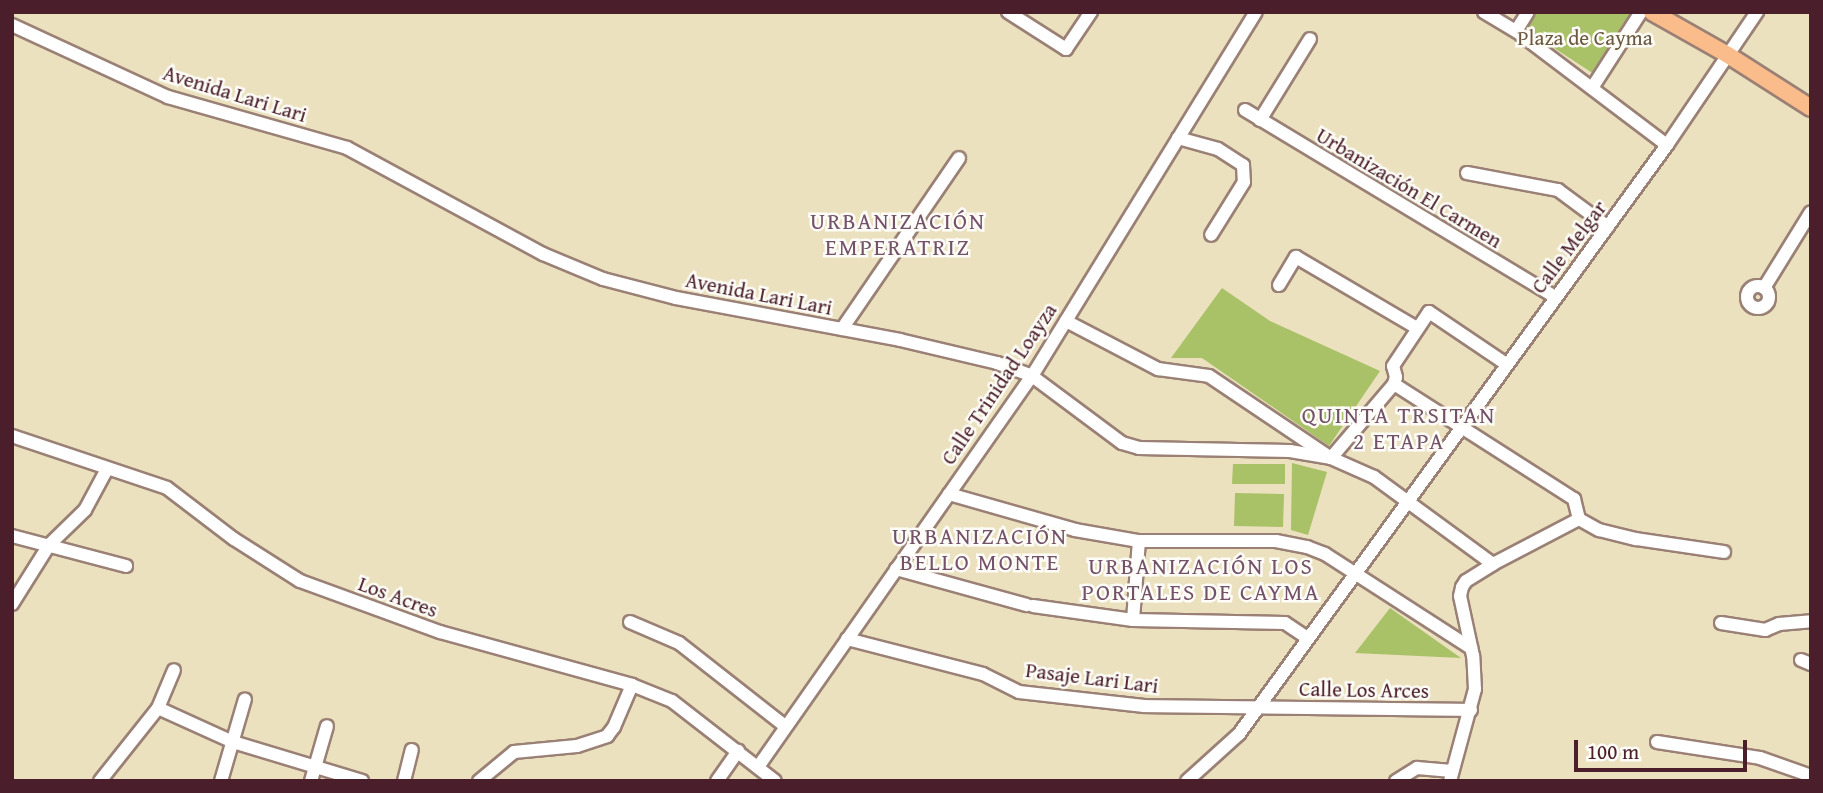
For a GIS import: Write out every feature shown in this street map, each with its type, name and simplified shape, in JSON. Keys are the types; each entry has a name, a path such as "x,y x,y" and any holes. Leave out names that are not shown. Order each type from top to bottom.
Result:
{"main road":[{"path":"1652,12 1728,55 1811,108"}],"street":[{"path":"1008,12 1066,49 1091,12"},
{"name":"Calle Trinidad Loayza","path":"758,767 1032,376 1256,12"},
{"path":"1484,12 1516,31 1667,145"},
{"path":"1516,31 1528,12"},
{"path":"1592,88 1641,12"},
{"name":"Calle Melgar","path":"1187,781 1239,734 1406,500 1667,145 1757,12"},
{"name":"Avenida Lari Lari","path":"12,24 168,97 347,148 543,254 603,279 676,298 842,329 997,363 1032,376 1122,443 1139,449 1296,452 1331,458 1374,477 1493,564"},
{"path":"1260,120 1310,39"},
{"name":"Urbanización El Carmen","path":"1245,110 1555,297"},
{"path":"1178,138 1217,149 1242,165 1244,182 1211,235"},
{"path":"842,329 959,158"},
{"path":"1467,173 1558,190 1608,227"},
{"path":"1764,288 1811,212"},
{"path":"1279,285 1296,257 1417,328"},
{"path":"1066,321 1158,369 1209,376 1331,458 1394,384 1396,377 1393,366 1429,312 1506,364"},
{"path":"1394,384 1574,499 1579,519 1599,530 1636,539 1724,552"},
{"name":"Los Acres","path":"12,436 167,488 234,539 300,581 440,632 632,685 672,701 775,781"},
{"path":"1296,452 1304,447 1304,440"},
{"path":"12,604 48,545 85,510 107,469"},
{"path":"949,494 1075,530 1139,541 1287,541 1325,554 1471,648"},
{"path":"1396,781 1417,768 1451,776 1471,710 1475,680 1460,596 1466,581 1579,519"},
{"path":"12,536 126,566"},
{"path":"1133,620 1139,541"},
{"path":"896,569 1030,606 1133,620 1285,624 1307,638"},
{"path":"1721,623 1765,630 1779,625 1811,621"},
{"path":"630,622 679,643 785,726"},
{"name":"Pasaje Lari Lari","path":"847,639 984,674 1019,692 1144,706 1257,708"},
{"path":"100,781 158,708 174,670"},
{"path":"479,781 514,752 577,746 607,736 614,727 632,685"},
{"path":"221,781 246,699"},
{"path":"158,708 233,742 362,781"},
{"name":"Calle Los Arces","path":"1257,708 1471,710"},
{"path":"312,781 327,726"},
{"path":"1657,742 1760,758 1811,776"},
{"path":"404,781 412,750"},
{"path":"716,781 738,751"}],"green space":[{"name":"Plaza de Cayma","path":"1536,12 1634,12 1594,74 1525,29"},
{"path":"1222,288 1270,321 1380,371 1329,446 1202,358 1171,358"},
{"path":"1292,463 1327,472 1308,535 1291,530"},
{"path":"1233,464 1285,464 1285,484 1232,484"},
{"path":"1235,493 1284,494 1283,527 1234,526"},
{"path":"1390,608 1461,658 1355,653"}],"district":[{"name":"URBANIZACIÓN EMPERATRIZ","path":"898,234"},
{"name":"QUINTA TRSITAN 2 ETAPA","path":"1399,428"},
{"name":"URBANIZACIÓN BELLO MONTE","path":"980,549"},
{"name":"URBANIZACIÓN LOS PORTALES DE CAYMA","path":"1201,579"}]}
